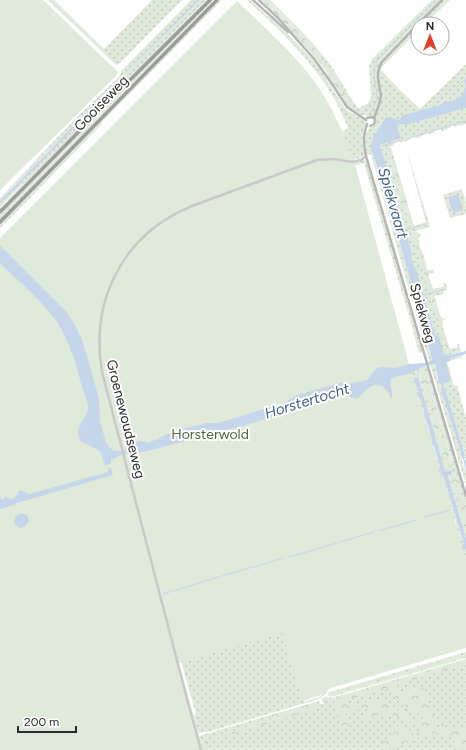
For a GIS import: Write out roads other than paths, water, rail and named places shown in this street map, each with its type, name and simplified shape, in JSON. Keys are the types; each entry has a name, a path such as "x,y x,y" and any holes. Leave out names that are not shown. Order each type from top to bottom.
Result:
{"highway":[{"name":"Gooiseweg","path":"0,212 210,0"},
{"name":"Gooiseweg","path":"0,222 217,0"}],"main road":[{"path":"253,0 291,34"},
{"path":"259,0 278,18 307,51 320,67 347,108 367,119"},
{"path":"426,16 442,0"},
{"path":"367,119 372,117 380,101 381,96 378,72 381,63 410,32"},
{"path":"367,119 368,125 373,125 375,120 372,117"},
{"name":"Spiekweg","path":"368,125 364,135 367,158 466,496"}],"street":[{"name":"Groenewoudseweg","path":"201,750 102,372 99,331 108,290 118,270 133,248 151,230 164,220 184,209 317,160 334,159 352,162 367,158"}],"water":[{"path":"197,0 200,0 126,73 126,72"},
{"path":"123,75 125,76 0,204 0,201"},
{"path":"466,78 466,108 406,125 399,124 397,127 401,138 380,146 392,184 392,191 396,197 412,253 412,261 416,268 435,334 439,337 444,354 449,355 466,351 466,354 450,359 450,361 446,362 451,381 443,384 465,456 466,474 464,462 441,390 442,388 439,383 435,364 422,367 411,374 395,377 390,380 392,394 391,398 383,386 376,385 368,388 357,399 345,395 337,397 253,423 144,452 123,454 111,460 111,464 105,465 101,453 98,450 81,442 78,436 78,430 87,413 88,406 70,347 62,330 49,312 0,263 0,246 66,311 77,329 86,352 99,399 100,422 106,442 114,451 125,450 129,443 140,441 147,443 176,431 206,423 218,423 282,404 295,396 325,387 341,383 364,381 368,379 377,368 380,367 396,368 410,364 425,363 432,359 397,232 371,148 372,139 386,117 399,120 403,115 440,105 445,99 444,101 446,102 460,97 464,91 464,81 447,97"},
{"path":"458,194 463,210 453,213 448,197"},
{"path":"418,377 445,470 452,470 453,472 448,476 466,538 466,550 462,548 464,543 442,472 440,471 438,473 440,466 432,444 432,439 424,416 422,404 418,397 414,378"},
{"path":"109,467 113,475 0,509 0,496 3,500 5,497 10,499 15,498 19,491 24,491 29,494 37,492 108,472"},
{"path":"21,513 27,515 29,520 25,526 20,528 14,521 15,517"}],"waterway":[{"path":"371,112 377,99 374,76 377,61 436,0"},
{"path":"406,139 465,121"},
{"path":"382,146 403,140"},
{"name":"Spiekvaart","path":"405,230 426,224"},
{"path":"424,295 445,289"},
{"path":"424,517 450,510"},
{"path":"379,531 416,520"},
{"path":"340,542 374,532"},
{"path":"289,557 337,543"},
{"path":"222,576 284,558"},
{"path":"163,594 219,577"}],"water label":[{"name":"Horstertocht","path":"307,401"}],"park label":[{"name":"Horsterwold","path":"210,434"}]}
